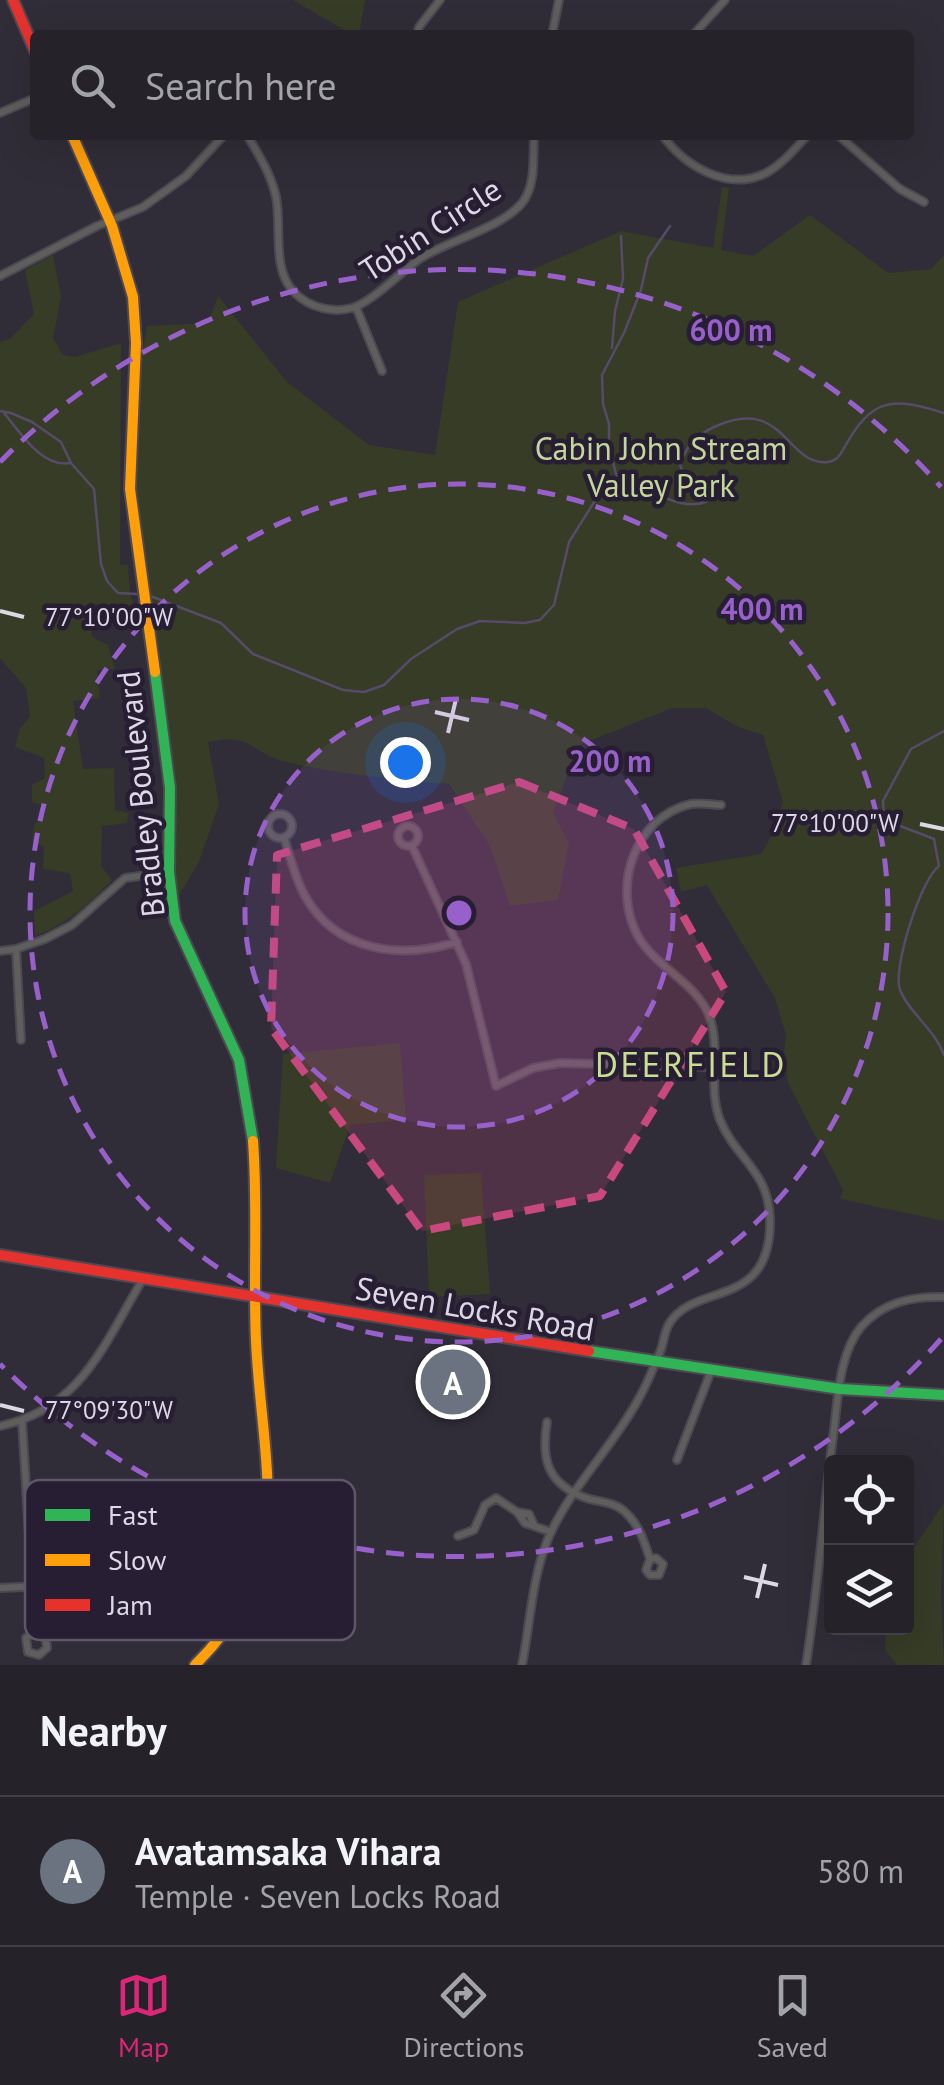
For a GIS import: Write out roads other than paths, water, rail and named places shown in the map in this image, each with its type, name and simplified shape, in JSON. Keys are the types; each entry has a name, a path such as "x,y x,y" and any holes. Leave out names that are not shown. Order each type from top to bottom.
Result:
{"main road":[{"path":"13,0 30,39"},
{"name":"Bradley Boulevard","path":"74,140 111,221 130,284 136,322 129,450 135,557 170,788 171,903 191,959 232,1037 246,1087 256,1201 256,1348 267,1480"},
{"name":"Seven Locks Road","path":"0,1255 710,1372 840,1389 944,1395"},
{"name":"Bradley Boulevard","path":"195,1665 218,1640"}],"street":[{"path":"418,30 440,0"},
{"path":"553,30 559,0"},
{"path":"697,30 724,0"},
{"path":"0,113 30,100"},
{"path":"0,276 142,207 171,188 219,140"},
{"name":"Tobin Circle","path":"250,140 266,165 276,194 281,273 292,290 309,304 322,308 356,307 422,258 503,218 522,204 531,180 534,140"},
{"path":"667,140 690,165 726,178 752,178 780,164 803,140"},
{"path":"844,140 900,189 924,202"},
{"path":"356,307 382,372"},
{"path":"522,1665 543,1554 552,1532 636,1404 668,1325 680,1310 743,1284 755,1272 768,1240 766,1188 720,1121 715,1037 705,1006 639,938 630,921 625,890 630,859 643,837 664,818 690,804 721,805"},
{"path":"284,838 307,900 322,918 350,939 398,952 427,951 457,942"},
{"path":"412,846 466,964 496,1086 533,1068 560,1063 714,1067"},
{"path":"0,951 16,949 72,925 125,878 169,872"},
{"path":"16,949 21,1040"},
{"path":"0,1426 22,1421 56,1404 74,1387 143,1279"},
{"path":"806,1665 840,1389 849,1347 873,1315 907,1298 944,1297"},
{"path":"677,1460 710,1372"},
{"path":"22,1421 25,1483"},
{"path":"547,1422 544,1460 554,1476 576,1493 618,1506 639,1529 650,1560"},
{"path":"458,1536 474,1530 485,1505 492,1499 502,1500 523,1522 552,1532"},
{"path":"0,1588 25,1586"}],"waterway":[{"path":"618,481 609,448 602,375 641,290 648,258 670,226"},
{"path":"612,348 623,279 621,236"},
{"path":"145,594 221,623 253,654 343,690 364,692 384,685 411,659 457,629 480,621 540,620 554,605 569,542 601,491 618,481 685,504 706,502 709,488 701,480 685,478 680,465 692,442 714,427 738,419 756,419 782,434 802,454 814,461 828,462 839,456 864,419 885,405 910,405 944,413"},
{"path":"0,411 32,422 61,442 71,463 94,489 101,564 107,581 118,593 137,594"},
{"path":"4,413 41,454 50,460 70,463"},
{"path":"944,731 911,749 883,801 884,816 890,822 934,839 939,866 917,905 904,945 899,979 904,998 944,1055"}],"place":[{"name":"Avatamsaka Vihara","path":"453,1382"}],"district":[{"name":"DEERFIELD","path":"691,1064"}],"park label":[{"name":"Cabin John Stream Valley Park","path":"661,466"}]}
